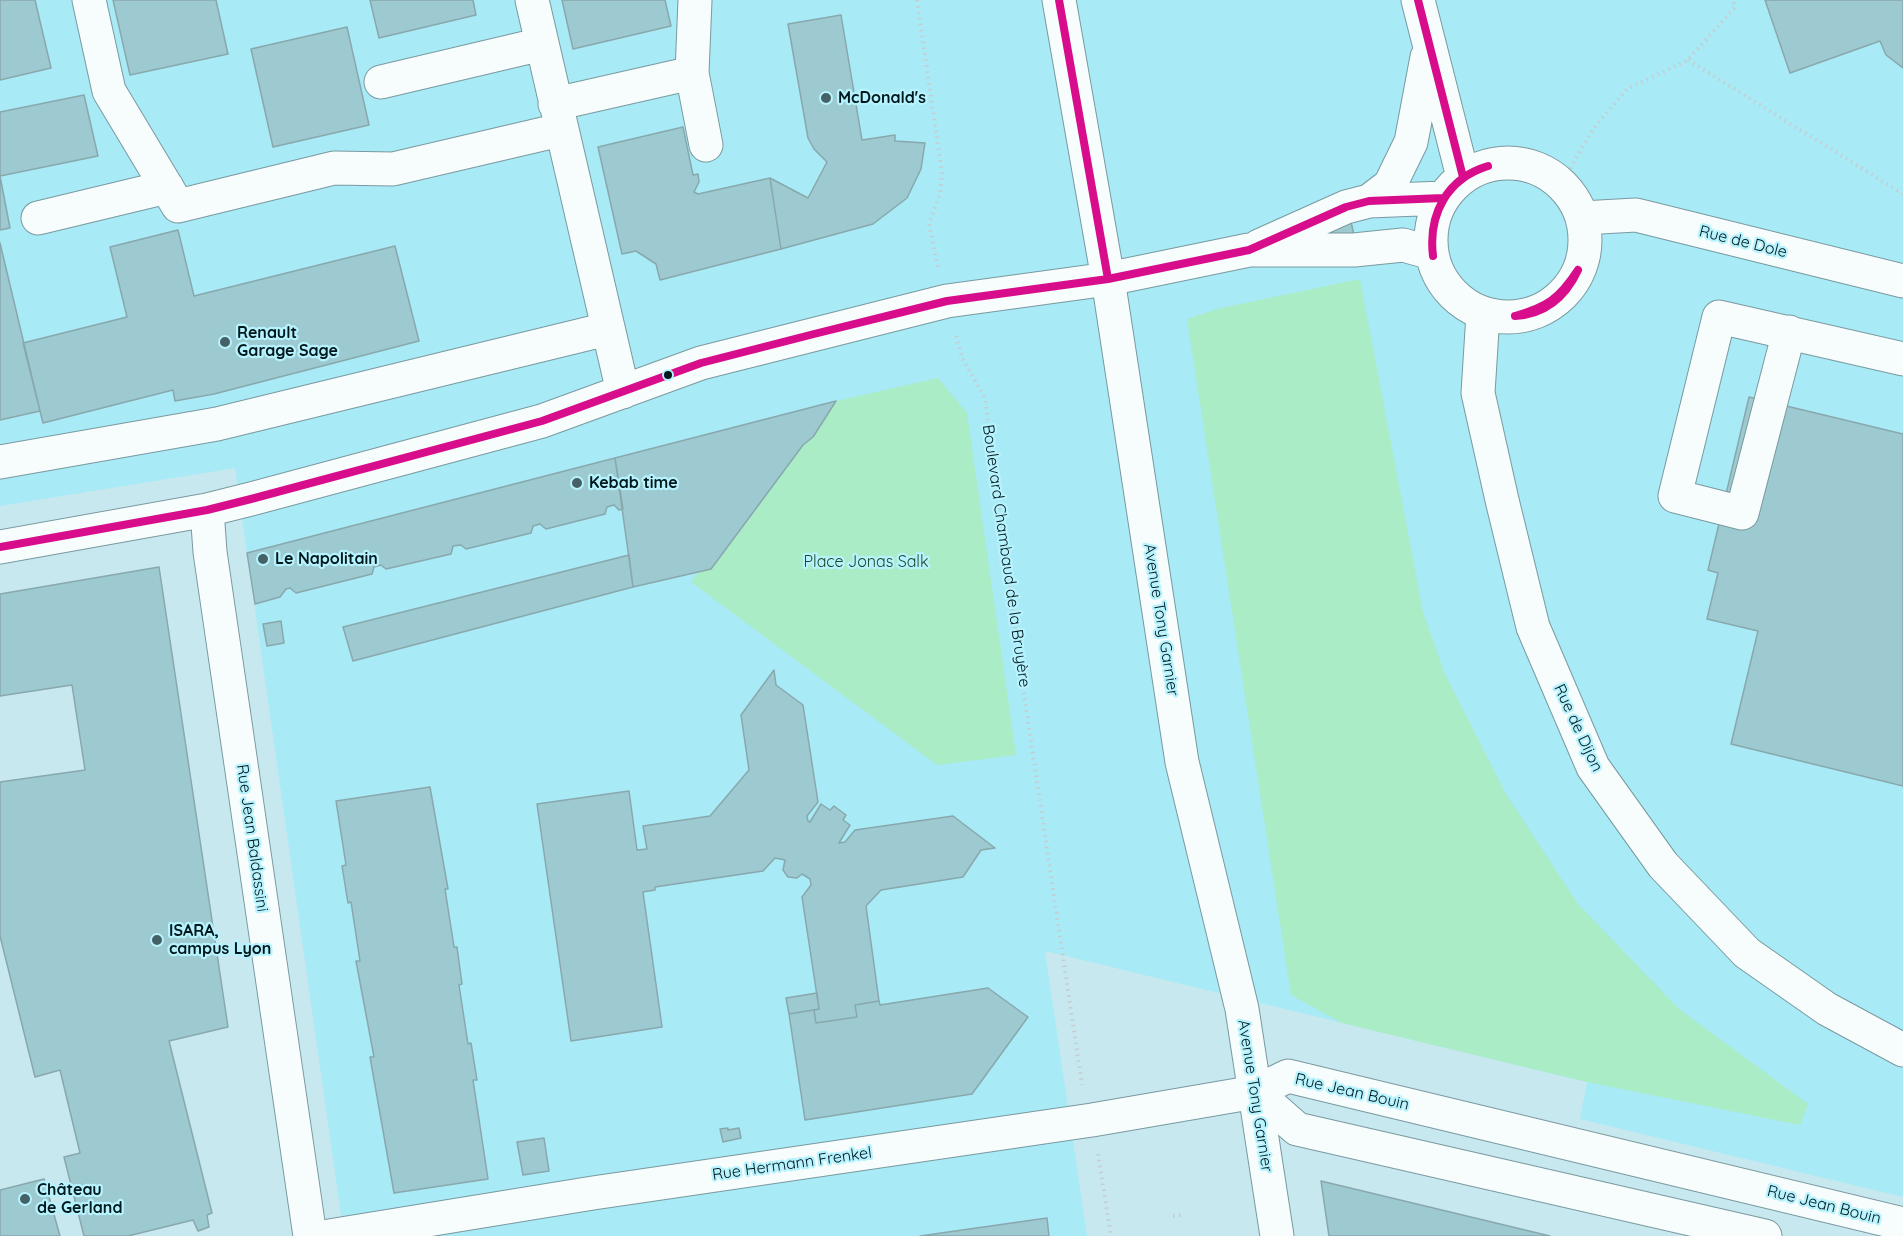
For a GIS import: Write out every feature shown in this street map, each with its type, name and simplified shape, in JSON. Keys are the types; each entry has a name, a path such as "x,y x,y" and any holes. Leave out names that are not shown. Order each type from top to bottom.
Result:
{"street":[{"path":"88,0 109,91 178,206 334,168 393,169 692,73"},
{"path":"532,0 623,392"},
{"path":"695,0 692,73 706,145"},
{"name":"Avenue Tony Garnier","path":"1059,0 1108,279 1182,762 1242,1009 1277,1236"},
{"path":"1418,0 1429,47 1453,188"},
{"path":"381,82 543,44"},
{"path":"1369,201 1390,185 1412,142 1429,47"},
{"path":"1514,163 1540,170 1561,184 1575,200 1582,218 1586,243 1581,266 1570,287 1552,304 1531,315 1507,318 1483,314 1453,295 1442,280 1432,253 1435,215 1453,188 1487,166 1514,163"},
{"path":"38,218 167,188"},
{"path":"1249,250 1346,207 1369,201 1453,188"},
{"name":"Rue de Dole","path":"1582,218 1636,215 1903,281"},
{"path":"0,547 207,510 542,421 702,363 947,301 1108,279 1249,250 1354,250 1403,244 1432,253"},
{"name":"Rue de Dijon","path":"1483,314 1478,393 1533,627 1593,767 1663,866 1747,953 1827,1009 1903,1050"},
{"path":"1789,332 1742,513 1675,496 1719,317 1789,332 1903,359"},
{"path":"0,462 218,424 607,328"},
{"name":"Rue Jean Baldassini","path":"207,510 210,552 310,1236"},
{"name":"Rue Jean Bouin","path":"1255,1092 1287,1076 1903,1224"},
{"path":"1255,1092 1297,1129 1766,1236"},
{"name":"Rue Hermann Frenkel","path":"329,1236 605,1192 1092,1120 1255,1092"}],"path":[{"name":"Boulevard Chambaud de la Bruyère","path":"917,0 942,172 940,194 929,224 962,358 985,398 1066,978 1084,1094 1092,1120"},
{"path":"1561,184 1593,129 1627,89 1688,60 1735,7 1733,0"},
{"path":"1688,60 1903,194"},
{"path":"1092,1120 1111,1236"},
{"path":"1173,1216 1182,1215"}],"shaded area":[{"path":"0,0 1903,0 1903,1197 1580,1119 1587,1082 1045,951 1087,1236 344,1236 235,468 0,506"}],"green space":[{"path":"1360,279 1423,612 1444,672 1506,794 1578,904 1679,1009 1808,1104 1800,1125 1587,1082 1342,1023 1291,995 1187,319 1221,308"},
{"name":"Place Jonas Salk","path":"938,378 967,413 1016,755 937,765 691,582 699,571 712,568 803,445 813,437 836,401"}],"building":[{"path":"0,0 35,0 51,68 0,80"},
{"path":"113,0 216,0 228,54 130,75"},
{"path":"370,0 473,0 476,15 379,38"},
{"path":"562,0 665,0 671,26 573,49"},
{"path":"1765,0 1903,0 1903,68 1886,55 1880,41 1790,73"},
{"path":"841,15 862,140 895,135 895,141 925,143 921,169 907,198 873,224 781,249 770,178 808,198 827,162 814,149 808,138 788,24"},
{"path":"347,27 369,125 273,147 251,49"},
{"path":"84,95 98,156 0,176 0,112"},
{"path":"683,127 693,175 698,174 699,182 694,192 698,194 770,178 781,249 660,280 656,264 636,251 622,254 598,147"},
{"path":"0,176 10,228 0,230"},
{"path":"1351,222 1354,235 1332,240 1329,227"},
{"path":"178,230 194,296 395,246 419,341 214,394 175,401 173,390 43,423 23,343 127,317 110,247"},
{"path":"0,243 40,411 0,420"},
{"path":"1749,397 1903,434 1903,786 1731,744 1758,631 1707,619 1718,573 1708,570"},
{"path":"836,401 813,437 803,445 711,569 633,587 615,458"},
{"path":"615,458 623,509 619,510 614,505 607,507 605,514 546,529 540,524 533,526 531,533 466,549 461,545 453,546 451,554 386,569 381,565 374,567 372,574 296,593 290,588 286,589 280,597 255,604 247,553"},
{"path":"629,555 633,587 353,661 343,627"},
{"path":"159,567 228,1027 169,1041 212,1213 207,1215 209,1227 198,1231 193,1220 128,1236 84,1236 64,1157 80,1153 60,1070 35,1077 0,936 0,782 85,770 72,685 0,696 0,594"},
{"path":"281,621 284,643 267,646 263,624"},
{"path":"774,670 776,685 803,705 818,802 807,816 808,821 810,822 821,804 830,810 834,806 846,815 843,820 850,825 839,843 845,842 855,830 953,816 995,848 981,850 963,877 881,890 866,906 879,1001 855,1005 857,1017 816,1023 814,1010 819,1009 802,897 811,885 810,879 802,874 797,878 788,877 783,870 785,860 775,858 763,871 655,887 655,890 643,892 662,1027 571,1041 537,804 629,791 637,850 647,849 643,826 710,816 749,770 741,715"},
{"path":"430,787 448,889 445,889 454,947 457,947 462,984 459,985 468,1044 471,1043 477,1080 473,1080 488,1179 394,1193 370,1057 374,1057 356,961 360,961 351,902 348,903 342,866 346,865 336,801"},
{"path":"988,988 1028,1017 972,1094 805,1120 789,1014 814,1010 816,1023 857,1017 855,1005 879,1001 880,1005"},
{"path":"817,993 819,1009 789,1014 786,998"},
{"path":"728,1128 728,1130 739,1128 741,1138 723,1142 720,1129"},
{"path":"544,1138 549,1171 523,1175 517,1142"},
{"name":"Château de Gerland","path":"44,1179 60,1236 0,1236 0,1190"},
{"path":"1321,1181 1550,1236 1329,1236"},
{"path":"1047,1218 1049,1236 920,1236"}],"transit line":[{"path":"1059,0 1108,279"},
{"path":"1418,0 1463,177"},
{"path":"1433,256 1434,226 1443,200 1461,179 1488,166"},
{"path":"1433,256 1434,226 1443,200 1461,180 1488,166"},
{"path":"0,547 207,510 251,499 542,421 701,363 947,301 1108,279 1249,250 1346,207 1369,201 1443,198"},
{"path":"1515,316 1536,309 1558,295 1578,270"},
{"path":"1515,316 1536,312 1553,303 1567,289 1578,270"}],"place":[{"name":"McDonald's","path":"826,98"},
{"name":"Renault Garage Sage","path":"225,342"},
{"name":"Kebab time","path":"577,483"},
{"name":"Le Napolitain","path":"263,559"},
{"name":"ISARA, campus Lyon","path":"157,940"},
{"name":"Château de Gerland","path":"25,1199"}]}
